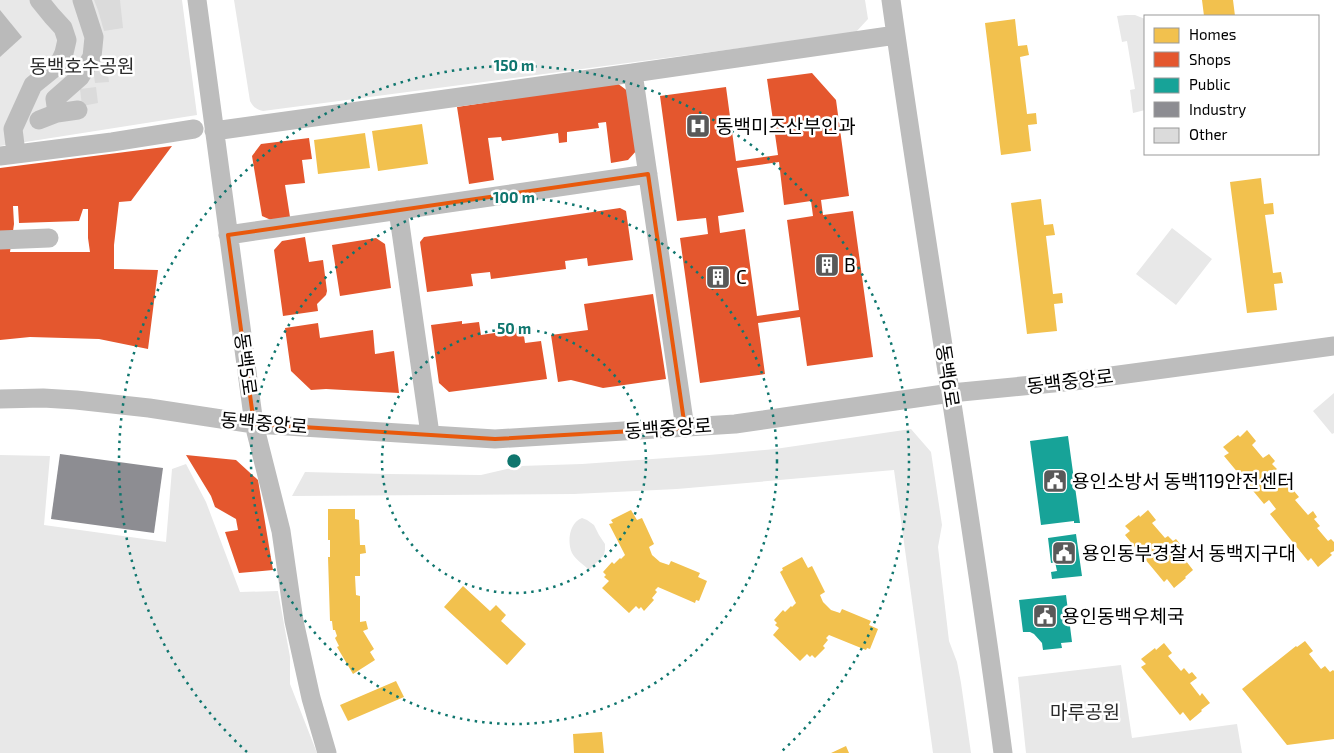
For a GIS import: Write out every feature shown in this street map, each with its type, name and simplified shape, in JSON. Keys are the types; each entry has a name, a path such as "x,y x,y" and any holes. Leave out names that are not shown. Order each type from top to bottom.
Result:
{"street":[{"path":"39,0 63,28 67,40 59,64 33,85 6,130 8,155 112,142 194,129"},
{"path":"57,113 55,99 80,77 92,57 94,37 82,0"},
{"name":"동백5로","path":"197,0 254,424 281,531 294,621 311,698 326,753"},
{"name":"동백6로","path":"890,0 951,393 1003,753"},
{"path":"214,131 896,35"},
{"path":"633,73 685,428"},
{"path":"39,120 57,113 78,110"},
{"path":"228,235 648,174"},
{"path":"398,210 430,434"},
{"path":"0,240 49,238"},
{"name":"동백중앙로","path":"0,399 43,398 108,402 254,424 495,439 735,424 951,393 1074,381 1334,346"}],"highlighted area":[{"path":"648,174 685,428 495,439 254,424 228,235"}],"green space":[{"name":"동백호수공원","path":"0,0 182,0 197,115 0,146"},
{"path":"234,0 865,0 868,19 855,33 263,111 255,108 250,101"},
{"path":"1135,15 1144,19 1144,110 1133,113 1130,90 1135,89 1127,41 1122,42 1117,16"},
{"path":"1172,228 1212,259 1176,305 1136,274"},
{"path":"1334,393 1334,433 1332,434 1313,411"},
{"path":"911,429 931,452 942,525 938,547 949,641 957,662 971,753 933,753 894,470 677,489 574,494 292,496 305,472 481,475 520,466 582,464 775,449"},
{"path":"0,455 50,456 44,525 166,542 172,469 186,464 206,502 240,592 278,591 290,657 290,684 317,753 0,753"},
{"path":"582,518 594,525 605,544 604,555 589,570 577,560 570,549 570,533 574,524"},
{"name":"마루공원","path":"1121,665 1132,738 1237,724 1242,753 1026,753 1018,677"}],"shaded area":[{"path":"0,10 22,37 0,57"}],"building: Homes":[{"path":"1202,0 1233,0 1235,15 1204,15"},
{"path":"1015,19 1018,46 1027,45 1029,55 1020,57 1027,114 1036,113 1037,124 1028,125 1031,151 1001,155 985,23"},
{"path":"422,124 428,164 378,171 372,131"},
{"path":"365,133 370,168 318,174 314,140"},
{"path":"1261,178 1264,204 1273,203 1274,214 1265,215 1273,273 1281,272 1283,283 1274,284 1277,310 1247,313 1230,182"},
{"path":"1041,199 1044,225 1053,224 1055,235 1046,236 1053,294 1062,293 1063,303 1054,304 1057,331 1027,334 1011,203"},
{"path":"1247,430 1256,441 1252,445 1263,458 1269,454 1275,461 1272,464 1277,469 1273,472 1282,482 1285,480 1299,497 1295,500 1308,515 1313,511 1317,517 1314,519 1320,526 1317,528 1328,541 1331,539 1334,542 1334,551 1330,553 1332,555 1318,567 1311,558 1308,561 1270,514 1276,509 1269,500 1264,504 1224,456 1229,453 1223,447 1238,435 1240,437"},
{"path":"328,509 355,509 355,519 359,520 360,545 365,545 366,553 360,554 360,576 355,576 356,595 360,596 360,622 366,621 368,629 363,631 374,649 370,652 375,660 353,674 337,647 339,646 335,638 337,636 335,630 333,630 332,621 330,621"},
{"path":"631,510 637,520 642,518 654,544 649,547 652,555 660,562 669,565 671,561 700,573 698,577 707,581 699,601 696,600 695,603 658,587 655,590 657,592 652,598 654,600 644,611 641,607 639,609 636,606 629,613 602,588 609,581 604,577 606,575 603,572 612,562 614,564 625,555 609,524 613,523 611,520"},
{"path":"1148,510 1156,520 1152,523 1165,538 1168,536 1173,541 1176,539 1181,545 1174,550 1184,563 1186,561 1193,570 1174,588 1167,579 1164,582 1125,535 1130,531 1125,526"},
{"path":"802,557 808,568 812,566 825,592 820,595 823,602 831,610 840,613 842,609 871,621 869,625 878,629 870,649 867,648 866,650 829,635 826,638 828,640 823,646 825,648 815,658 807,654 800,661 773,635 779,628 775,625 777,623 774,620 783,610 785,612 796,603 780,572 783,570 782,568"},
{"path":"463,586 490,611 496,605 506,615 501,621 526,644 507,665 444,607"},
{"path":"1305,641 1313,651 1309,654 1321,669 1325,666 1330,672 1334,671 1334,739 1287,745 1242,689"},
{"path":"1164,643 1172,653 1168,656 1181,671 1184,668 1189,674 1192,672 1197,678 1190,683 1200,696 1202,693 1210,703 1190,721 1183,712 1180,715 1141,667 1146,664 1141,659"},
{"path":"396,681 404,697 348,721 340,705"},
{"path":"602,732 604,753 574,753 573,734"},
{"path":"846,746 849,753 831,753"}],"building: Shops":[{"path":"812,73 836,100 849,196 821,200 823,215 853,211 873,357 807,366 800,317 758,323 765,374 700,383 680,238 708,234 706,218 677,221 660,96 726,87 736,161 778,155 767,79","holes":["779,162 784,205 811,201 813,216 787,220 799,310 757,316 745,229 720,233 718,216 744,212 737,168"]},
{"path":"617,83 629,92 637,150 628,160 611,163 606,122 598,123 599,128 567,132 567,142 559,143 558,133 502,141 501,137 488,138 494,180 469,184 457,107"},
{"path":"309,138 312,159 302,160 305,183 285,185 290,217 271,220 262,216 252,156 261,144"},
{"path":"172,146 131,201 119,202 114,245 114,269 158,270 148,349 99,339 30,337 0,340 0,168","holes":["13,206 18,206 19,223 79,221 83,209 88,209 90,252 10,252 14,224"]},
{"path":"620,208 626,211 633,260 588,266 587,258 565,261 566,269 491,279 490,272 471,274 473,286 427,292 420,242 424,237"},
{"path":"305,237 309,262 323,260 326,295 317,304 318,311 283,316 274,250 282,241"},
{"path":"376,238 385,244 391,288 340,296 332,245"},
{"path":"653,294 666,379 603,388 571,380 558,382 551,335 588,330 584,304"},
{"path":"462,321 462,324 479,322 481,335 523,329 525,343 541,341 547,379 449,392 439,383 431,325"},
{"path":"318,323 320,338 373,330 375,354 394,351 399,393 326,389 311,390 291,371 285,328"},
{"path":"186,455 236,460 258,480 273,570 239,573 225,532 238,530 236,519 215,507 211,496"}],"building: Public":[{"name":"용인소방서 동백119안전센터","path":"1068,436 1080,523 1074,523 1074,521 1041,525 1030,441"},
{"name":"용인동부경찰서 동백지구대","path":"1076,534 1082,576 1052,579 1051,572 1057,571 1055,562 1051,563 1048,538"},
{"name":"용인동백우체국","path":"1066,595 1072,642 1061,643 1062,648 1043,650 1042,643 1034,634 1023,632 1019,600"}],"building: Industry":[{"path":"60,454 163,468 154,533 51,519"}],"building: Other":[{"path":"94,0 120,0 123,28 104,31"},
{"path":"107,66 109,82 95,83 93,68"},
{"path":"96,87 98,103 82,106 80,89"}],"place":[{"name":"동백미즈산부인과","path":"698,126"},
{"name":"B","path":"827,265"},
{"name":"C","path":"718,277"},
{"name":"용인소방서 동백119안전센터","path":"1055,481"},
{"name":"용인동부경찰서 동백지구대","path":"1064,553"},
{"name":"용인동백우체국","path":"1045,616"}]}
